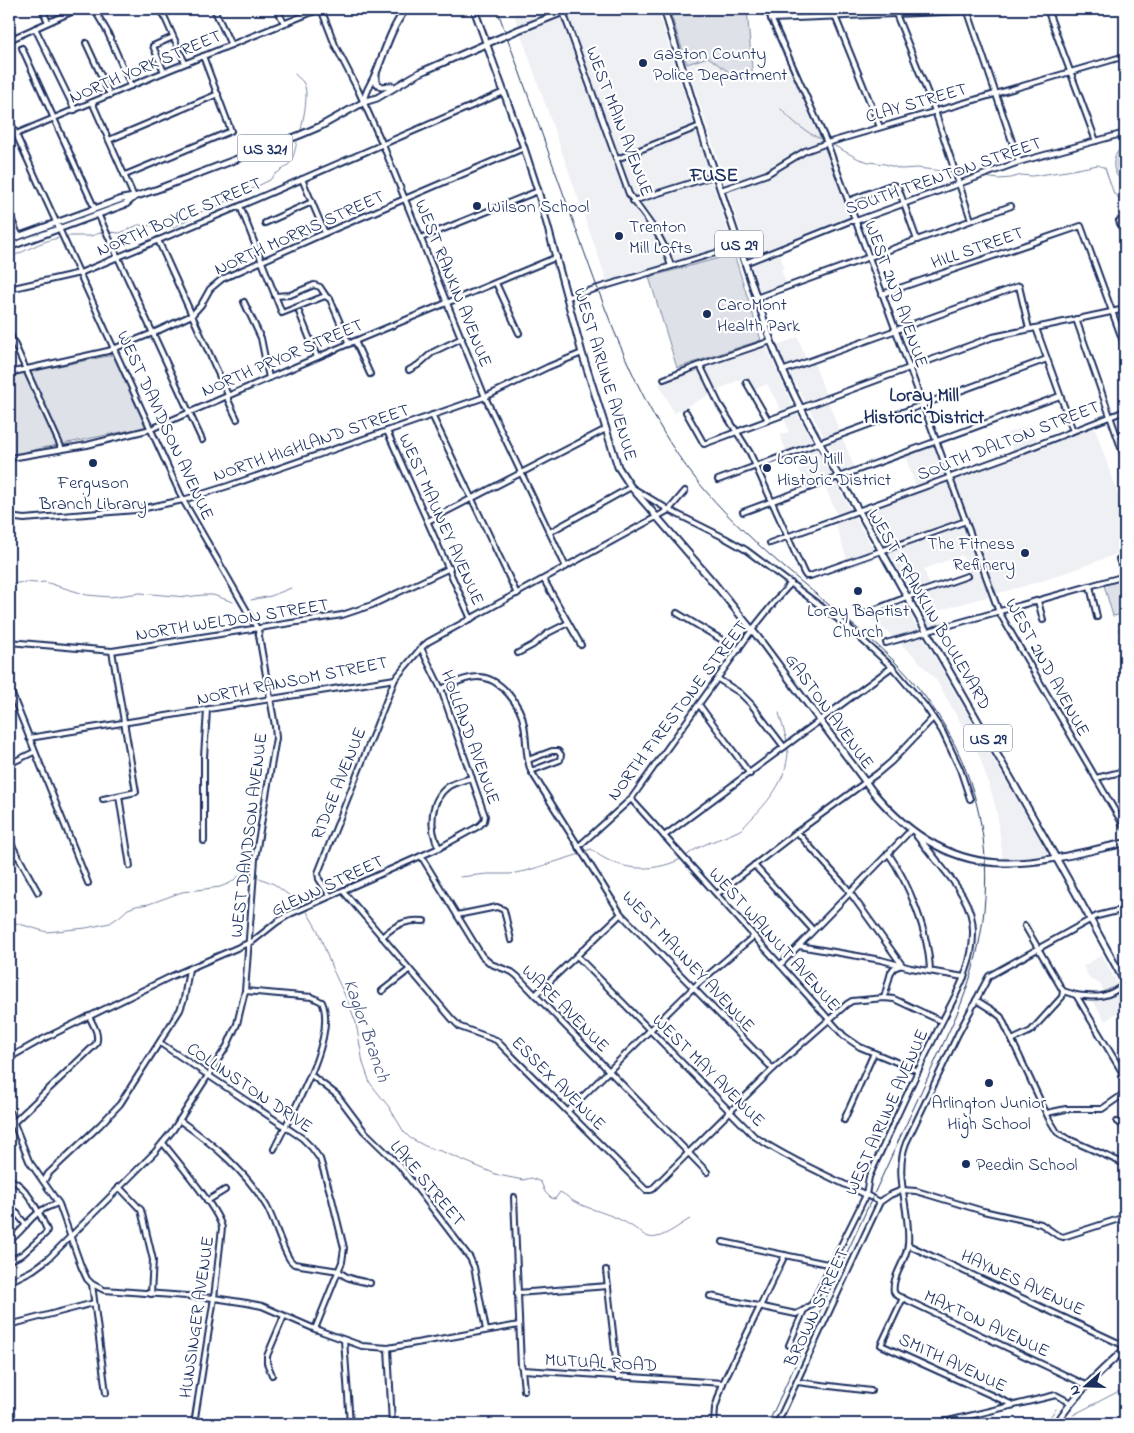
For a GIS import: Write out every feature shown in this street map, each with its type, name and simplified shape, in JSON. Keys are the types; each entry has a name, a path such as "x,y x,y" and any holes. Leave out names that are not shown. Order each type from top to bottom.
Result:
{"main road":[{"path":"364,102 365,93 376,73 392,32 406,9"},
{"name":"WEST AIRLINE AVENUE","path":"474,9 538,191 582,353 618,467 631,487"},
{"name":"US 321","path":"9,247 95,208 134,197 300,135 321,126 364,102 377,98 398,84 441,62 563,10 571,9"},
{"name":"WEST FRANKLIN BOULEVARD","path":"664,9 739,246 782,371 881,551 1057,857 1125,984"},
{"path":"376,73 376,82 381,87 386,88 398,84"},
{"name":"US 321","path":"9,240 98,214 126,204 134,197"},
{"name":"GASTON AVENUE","path":"631,487 752,630 865,782 894,816 912,832 942,848 973,859 999,863 1014,863 1057,857 1125,843"},
{"path":"912,832 937,861"},
{"path":"932,856 933,844"},
{"path":"937,861 936,855 942,848"},
{"path":"1056,1424 1086,1385 1125,1347"}],"street":[{"path":"42,9 48,22"},
{"path":"9,40 78,9"},
{"path":"94,9 131,86"},
{"path":"161,9 185,63"},
{"path":"214,9 231,45"},
{"path":"277,9 284,23"},
{"name":"NORTH YORK STREET","path":"9,137 320,9"},
{"name":"WEST RANKIN AVENUE","path":"320,9 334,44 364,102 383,145 485,397 566,567"},
{"name":"WEST 2ND AVENUE","path":"767,9 827,142 999,612 1125,828"},
{"path":"835,9 835,16 880,127"},
{"path":"1047,9 1096,141"},
{"name":"WEST MAIN AVENUE","path":"563,10 616,159 633,201 666,248 671,266"},
{"path":"772,19 968,10 1019,162"},
{"path":"896,14 935,111 971,220"},
{"path":"35,28 74,110"},
{"path":"164,72 153,46 173,37"},
{"path":"86,44 110,95"},
{"path":"22,48 95,208"},
{"path":"125,175 231,131 203,56"},
{"name":"CLAY STREET","path":"721,190 767,174 805,151 827,142 1125,56"},
{"name":"NORTH BOYCE STREET","path":"9,289 80,273 504,92"},
{"path":"109,140 218,94"},
{"path":"92,102 134,197"},
{"name":"WEST DAVIDSON AVENUE","path":"9,119 183,500 258,628 276,738 255,859 242,1009 227,1046 164,1142 40,1266 9,1282"},
{"path":"616,159 700,126"},
{"name":"SOUTH TRENTON STREET","path":"745,263 845,223 905,204 1019,162 1125,133"},
{"name":"NORTH MORRIS STREET","path":"9,374 84,358 115,349 153,333 192,315 217,282 325,233 524,148"},
{"path":"633,201 716,175"},
{"path":"302,179 325,233"},
{"path":"848,201 893,185 898,187 917,240"},
{"path":"421,238 538,191"},
{"path":"265,223 312,202"},
{"path":"240,206 282,314 325,296 328,298"},
{"path":"756,298 1011,206"},
{"path":"9,214 19,236"},
{"path":"98,214 202,440"},
{"path":"1119,221 1125,236"},
{"name":"HILL STREET","path":"882,294 1081,226 1112,311"},
{"path":"158,240 237,419"},
{"path":"568,297 739,246"},
{"name":"NORTH PRYOR STREET","path":"11,458 62,449 151,429 317,357 557,257"},
{"path":"496,283 519,333"},
{"path":"275,296 290,294 314,285 320,287 328,298 348,344"},
{"path":"782,371 1019,286 1029,328"},
{"path":"244,302 261,338 269,378"},
{"path":"686,412 704,444 993,338 1029,328 1125,308"},
{"path":"1112,311 1125,346"},
{"path":"298,312 317,357"},
{"path":"1076,319 1125,460"},
{"path":"1036,328 1073,431"},
{"path":"9,332 62,449"},
{"path":"409,370 433,352 462,338"},
{"path":"355,341 370,374"},
{"path":"664,378 771,341"},
{"name":"NORTH HIGHLAND STREET","path":"9,517 24,518 133,510 183,500 485,397 548,366 582,353"},
{"path":"718,480 1047,359"},
{"path":"700,364 713,392 756,465 806,576 966,521"},
{"path":"746,382 768,420"},
{"path":"743,512 1060,396"},
{"name":"SOUTH DALTON STREET","path":"770,544 1125,411"},
{"path":"432,415 517,594"},
{"path":"428,521 606,429"},
{"name":"WEST MAUNEY AVENUE","path":"387,430 471,618"},
{"path":"550,532 631,487"},
{"name":"WEST AIRLINE AVENUE","path":"631,487 669,510 732,542 791,583 847,626 892,666 905,680 933,718 952,752 970,799"},
{"name":"NORTH RANSOM STREET","path":"30,738 395,679 421,648 471,618 544,580 669,510 685,490"},
{"path":"886,643 1125,576 1120,558 1125,556"},
{"name":"NORTH WELDON STREET","path":"9,642 112,651 258,628 355,611 372,605 450,568"},
{"path":"863,614 907,596 966,576"},
{"path":"544,580 582,644"},
{"name":"NORTH FIRESTONE STREET","path":"578,846 631,800 700,706 752,630 791,583"},
{"path":"1090,586 1097,617"},
{"path":"1038,601 1043,620"},
{"path":"677,614 739,650"},
{"path":"518,653 533,646 548,633 568,622"},
{"name":"HOLLAND AVENUE","path":"421,648 441,689 485,816 484,821 471,831"},
{"path":"104,799 136,792 112,651"},
{"path":"664,836 750,774 892,666"},
{"name":"WEST MAUNEY AVENUE","path":"441,689 464,679 487,678 501,688 516,705 522,715 526,732 528,760 531,771 621,914 773,1070"},
{"name":"RIDGE AVENUE","path":"330,896 319,879 318,872 395,679"},
{"path":"718,679 740,693 751,704 784,747"},
{"path":"9,687 88,883"},
{"path":"700,706 750,774"},
{"path":"204,841 204,757 207,710"},
{"path":"717,894 891,762 933,718"},
{"path":"528,760 552,751 558,752 561,755 560,760 531,771"},
{"path":"9,764 34,752"},
{"path":"1096,778 1125,771"},
{"path":"439,848 432,827 434,812 440,797 448,787 472,778"},
{"path":"118,796 130,866"},
{"name":"WEST WALNUT AVENUE","path":"631,800 849,1040 874,1053 918,1071"},
{"name":"GLENN STREET","path":"9,1058 89,1016 248,943 284,917 439,848 471,831"},
{"path":"797,832 850,893 902,966"},
{"path":"780,965 888,853 912,832"},
{"path":"9,840 38,892"},
{"path":"888,853 915,910 928,950 930,971"},
{"path":"9,859 18,856"},
{"name":"WARE AVENUE","path":"421,856 487,961 512,972 707,1172"},
{"name":"WEST AIRLINE AVENUE","path":"789,1345 804,1310 812,1304 866,1195 869,1177 941,1021 964,978 972,945 973,931 970,911 960,890 937,861"},
{"path":"754,865 813,930"},
{"name":"ESSEX AVENUE","path":"343,891 456,1023 496,1040 646,1190 651,1190 688,1152"},
{"path":"457,915 498,907 504,910 511,940"},
{"path":"903,1298 896,1295 893,1290 908,1245 907,1221 902,1190 901,1166 903,1150 985,982 993,973 1091,919 1125,909"},
{"path":"535,995 621,914"},
{"path":"382,937 400,923 424,921"},
{"path":"1012,1040 1026,1034 1035,1027 1062,997 1063,991 1025,926"},
{"path":"568,1111 694,987 754,936"},
{"path":"799,946 881,960 964,978"},
{"name":"WEST MAY AVENUE","path":"577,956 754,1136 769,1146 880,1202"},
{"path":"884,998 891,972 894,968 902,966"},
{"path":"44,1182 48,1174 112,1113 126,1095 180,1010 184,999 189,969"},
{"path":"382,991 409,970"},
{"path":"1063,991 1090,998 1104,997 1125,984"},
{"path":"245,990 312,996 322,1002 326,1013 318,1056 311,1075 274,1149"},
{"path":"1076,995 1125,1077"},
{"path":"688,1152 773,1070 842,1007 852,1001 884,998 903,1003 941,1021"},
{"path":"976,1000 1001,1017 1056,1130 1066,1138 1125,1164"},
{"path":"9,1127 96,1044 98,1041 97,1033 89,1016"},
{"name":"COLLINSTON DRIVE","path":"160,1043 307,1142 320,1159 343,1244 343,1260 315,1329"},
{"path":"844,1120 874,1053"},
{"name":"LAKE STREET","path":"311,1075 337,1094 364,1131 400,1166 470,1258 474,1267 486,1330"},
{"path":"1047,1113 1066,1110 1102,1110 1125,1094"},
{"path":"9,1111 24,1151 58,1203 87,1279 104,1290 214,1298 262,1306 315,1329 369,1348 388,1348 486,1330 519,1326"},
{"path":"179,1120 208,1141 249,1181 267,1208 290,1260 294,1264 339,1271 345,1276 370,1283"},
{"path":"1117,1122 1125,1126"},
{"name":"HUNSINGER AVENUE","path":"164,1142 207,1201 221,1222 222,1228 214,1298 194,1424"},
{"path":"9,1180 18,1183 39,1212 47,1230 23,1254 9,1261"},
{"path":"119,1187 142,1214 153,1260 152,1294"},
{"path":"207,1201 225,1190"},
{"path":"880,1202 902,1190 924,1192 983,1211 1041,1224 1063,1237 1125,1217"},
{"name":"MUTUAL ROAD","path":"514,1197 522,1369 527,1371 723,1384"},
{"name":"BROWN STREET","path":"777,1424 880,1202"},
{"path":"9,1241 18,1235 26,1224 39,1212 58,1203"},
{"path":"9,1204 26,1224"},
{"path":"9,1218 18,1214"},
{"path":"723,1242 832,1265"},
{"name":"HAYNES AVENUE","path":"908,1245 1125,1347"},
{"path":"714,1424 715,1408 723,1384 785,1255"},
{"path":"606,1270 618,1376"},
{"path":"92,1284 106,1393"},
{"path":"517,1293 608,1286"},
{"path":"710,1296 796,1314 804,1310"},
{"name":"SMITH AVENUE","path":"903,1298 881,1345 1013,1405"},
{"name":"MAXTON AVENUE","path":"903,1298 1086,1385"},
{"path":"9,1325 94,1303"},
{"path":"272,1375 267,1362 267,1356 284,1316"},
{"path":"344,1340 350,1424"},
{"path":"388,1348 392,1424"},
{"path":"522,1369 524,1390"},
{"path":"797,1382 871,1391"},
{"path":"936,1424 1056,1395 1071,1403"}],"shaded area":[{"path":"512,9 657,9 731,241 730,245 607,281"},
{"path":"669,9 747,9 753,80 735,75 708,57 687,64"},
{"path":"708,57 733,74 753,80 758,84 792,72 822,140 853,224 780,254 784,268 781,269 789,291 763,300 687,64"},
{"path":"1125,144 1125,149 1119,156 1118,168 1125,179 1125,183 1116,174 1114,164 1117,153"},
{"name":"CaroMont Health Park","path":"734,254 761,340 677,368 649,277"},
{"path":"798,337 806,359 812,357 857,474 847,477 843,472 786,366 778,345"},
{"path":"766,346 793,407 878,558 850,568 835,523 840,521 822,480 805,486 799,469 811,465 804,445 786,451 780,435 789,432 782,412 767,384 754,390 746,376 674,413 659,384 697,368"},
{"path":"113,355 146,427 9,455 9,376"},
{"path":"1031,425 1040,447 1094,426 1125,515 1125,551 1045,580 937,611 945,624 930,627 863,506 916,487 905,456 934,446 945,476 1013,451 1007,433","holes":["962,555 968,572 930,586 924,569"]},
{"path":"1125,579 1125,614 1113,616 1104,585"},
{"path":"900,597 1047,852 1046,855 1003,859 997,813 990,787 979,755 958,718 936,680 914,656 884,629 861,612"},
{"path":"1102,955 1125,998 1125,1007 1105,1021 1093,1001 1107,997 1100,984 1090,979 1083,966"}],"waterway":[{"path":"295,74 303,82 306,92 301,130"},
{"path":"781,109 800,127 823,140"},
{"path":"108,232 120,233 138,225 175,227 198,213 215,207 270,180 291,162 297,142"},
{"path":"833,145 859,159 869,162 901,169 917,168 952,172"},
{"path":"984,177 999,179 1021,175 1032,176 1098,165 1105,168 1114,194 1125,199"},
{"path":"959,173 976,175"},
{"path":"67,236 91,236 103,232"},
{"path":"9,258 39,244 58,238"},
{"path":"9,584 45,582 87,595 110,597 140,593 186,597 213,595 233,602"},
{"path":"251,600 271,596 291,588"},
{"path":"1118,630 1125,626"},
{"path":"779,713 787,741"},
{"path":"686,856 704,845 740,830 759,811 778,786 788,758 788,747"},
{"path":"585,851 591,849 614,863 633,868 654,867 683,858"},
{"path":"460,877 510,874 526,871 580,854"},
{"name":"Kaglor Branch","path":"9,921 47,932 86,928 110,923 128,909 136,906 149,904 182,892 220,887 230,883 239,876 250,876"},
{"name":"Kaglor Branch","path":"257,877 274,884 302,905"},
{"name":"Kaglor Branch","path":"306,910 318,931 332,968 349,1004 356,1023 363,1063 370,1083 410,1138 425,1146 498,1175 523,1180 531,1178 541,1182 545,1192 551,1198 555,1199 560,1192 576,1203 620,1219 644,1235 653,1238 666,1234 690,1219"},
{"path":"1073,1415 1125,1388"},
{"path":"1045,1424 1056,1409"}],"railway":[{"path":"497,9 609,319 643,395 670,443 705,491 746,533 789,572 885,652 925,697 951,738 970,782 981,827 986,874 983,921 973,969 956,1016 768,1424"}],"place":[{"name":"Gaston County Police Department","path":"643,63"},
{"name":"Wilson School","path":"477,206"},
{"name":"Trenton Mill Lofts","path":"619,236"},
{"name":"CaroMont Health Park","path":"707,314"},
{"name":"Ferguson Branch Library","path":"93,463"},
{"name":"Loray Mill Historic District","path":"767,468"},
{"name":"The Fitness Refinery","path":"1025,553"},
{"name":"Loray Baptist Church","path":"858,591"},
{"name":"Arlington Junior High School","path":"989,1083"},
{"name":"Peedin School","path":"966,1164"}],"district":[{"name":"FUSE","path":"714,174"},
{"name":"Loray Mill Historic District","path":"924,405"}]}
